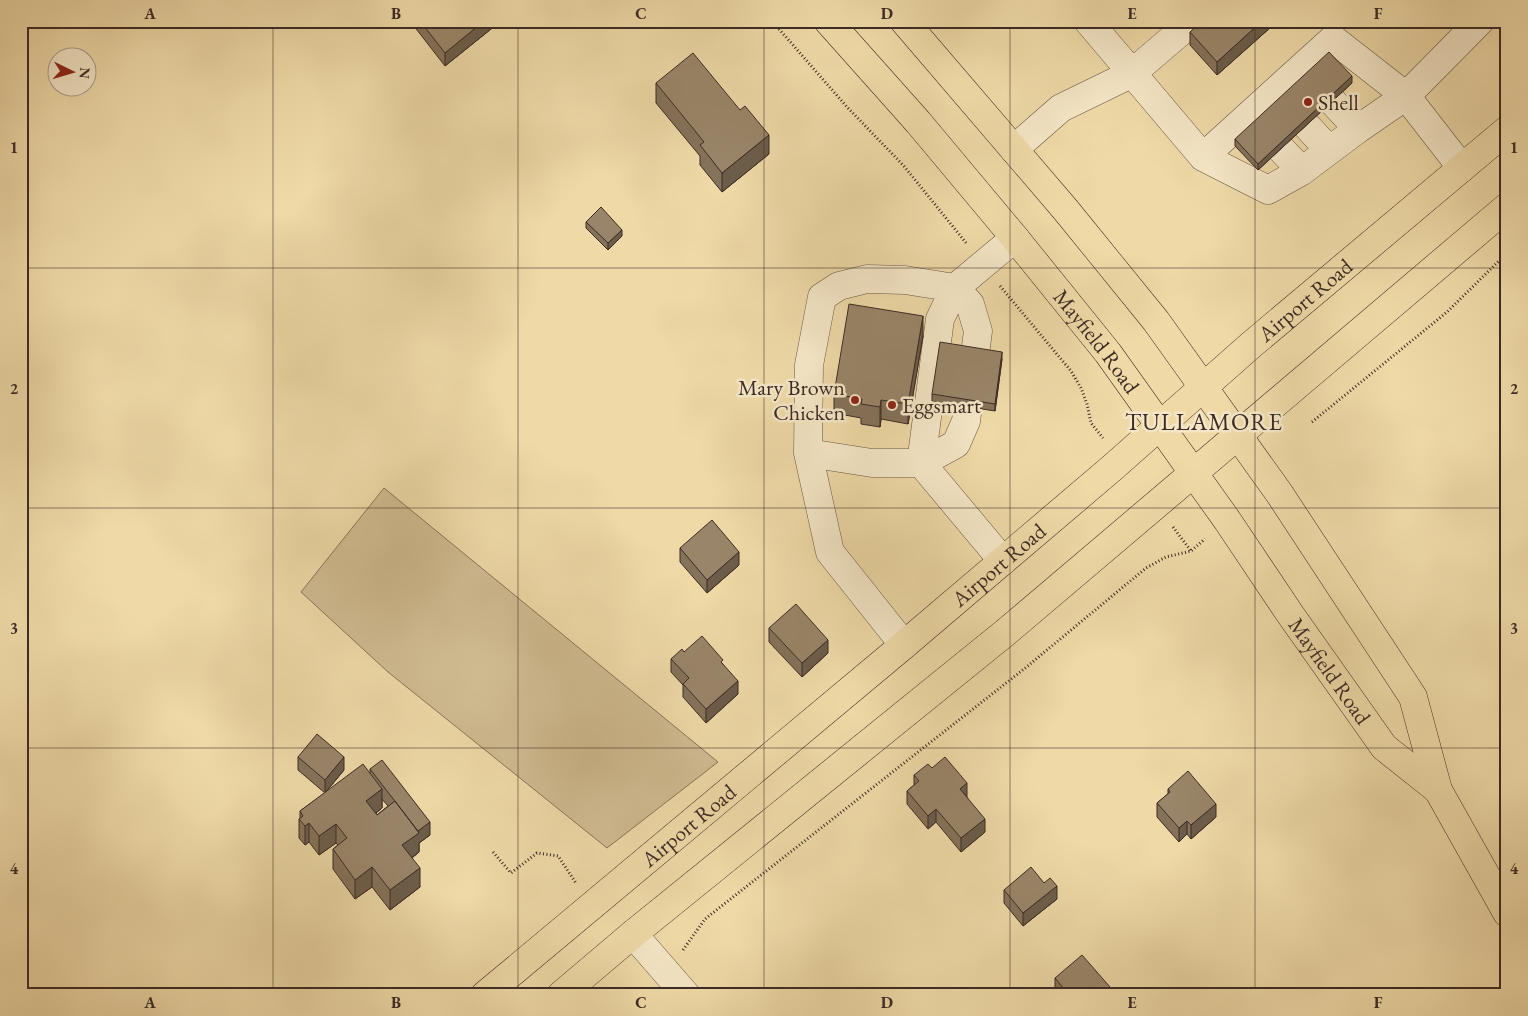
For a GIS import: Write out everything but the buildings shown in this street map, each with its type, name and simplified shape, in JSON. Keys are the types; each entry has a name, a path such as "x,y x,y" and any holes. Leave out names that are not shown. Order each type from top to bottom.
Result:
{"main road":[{"name":"Mayfield Road","path":"828,21 918,122 1108,353 1194,473 1384,747 1438,790"},
{"name":"Mayfield Road","path":"904,21 1014,149 1156,321 1279,493 1414,697 1438,790 1507,913"},
{"name":"Airport Road","path":"485,995 904,645 1160,426 1251,345 1507,130"},
{"path":"561,995 633,934 1006,632 1507,208"}],"lane":[{"path":"1088,21 1203,158 1268,190 1302,171 1358,128 1406,96 1480,21"},
{"path":"1014,149 1061,108 1131,74 1193,21"},
{"path":"1203,158 1253,120 1306,71 1332,38 1406,96 1462,168"},
{"path":"1332,101 1358,128"},
{"path":"1306,125 1329,150"},
{"path":"1281,149 1302,171"},
{"path":"1003,561 921,463 940,319 955,288 1014,238"},
{"path":"904,645 830,552 808,453 809,365 822,297 839,286 867,279 904,280 955,288 970,304 978,331 975,354"},
{"path":"808,453 872,463 921,463 956,444 966,421 968,406"},
{"path":"633,934 686,995"}],"path":[{"path":"772,21 847,106 903,165 955,228 982,265 1071,371 1081,388 1091,423"},
{"path":"1312,422 1447,312 1507,253"},
{"path":"667,972 705,919 1024,669 1146,568 1166,557 1191,550"},
{"path":"493,852 511,873 538,853 558,856 592,906"}],"shaded area":[{"path":"384,488 718,762 607,848 388,672 301,592"}],"place":[{"name":"Shell","path":"1308,102"},
{"name":"Mary Brown Chicken","path":"855,400"},
{"name":"Eggsmart","path":"892,405"}],"district":[{"name":"TULLAMORE","path":"1204,422"}]}
